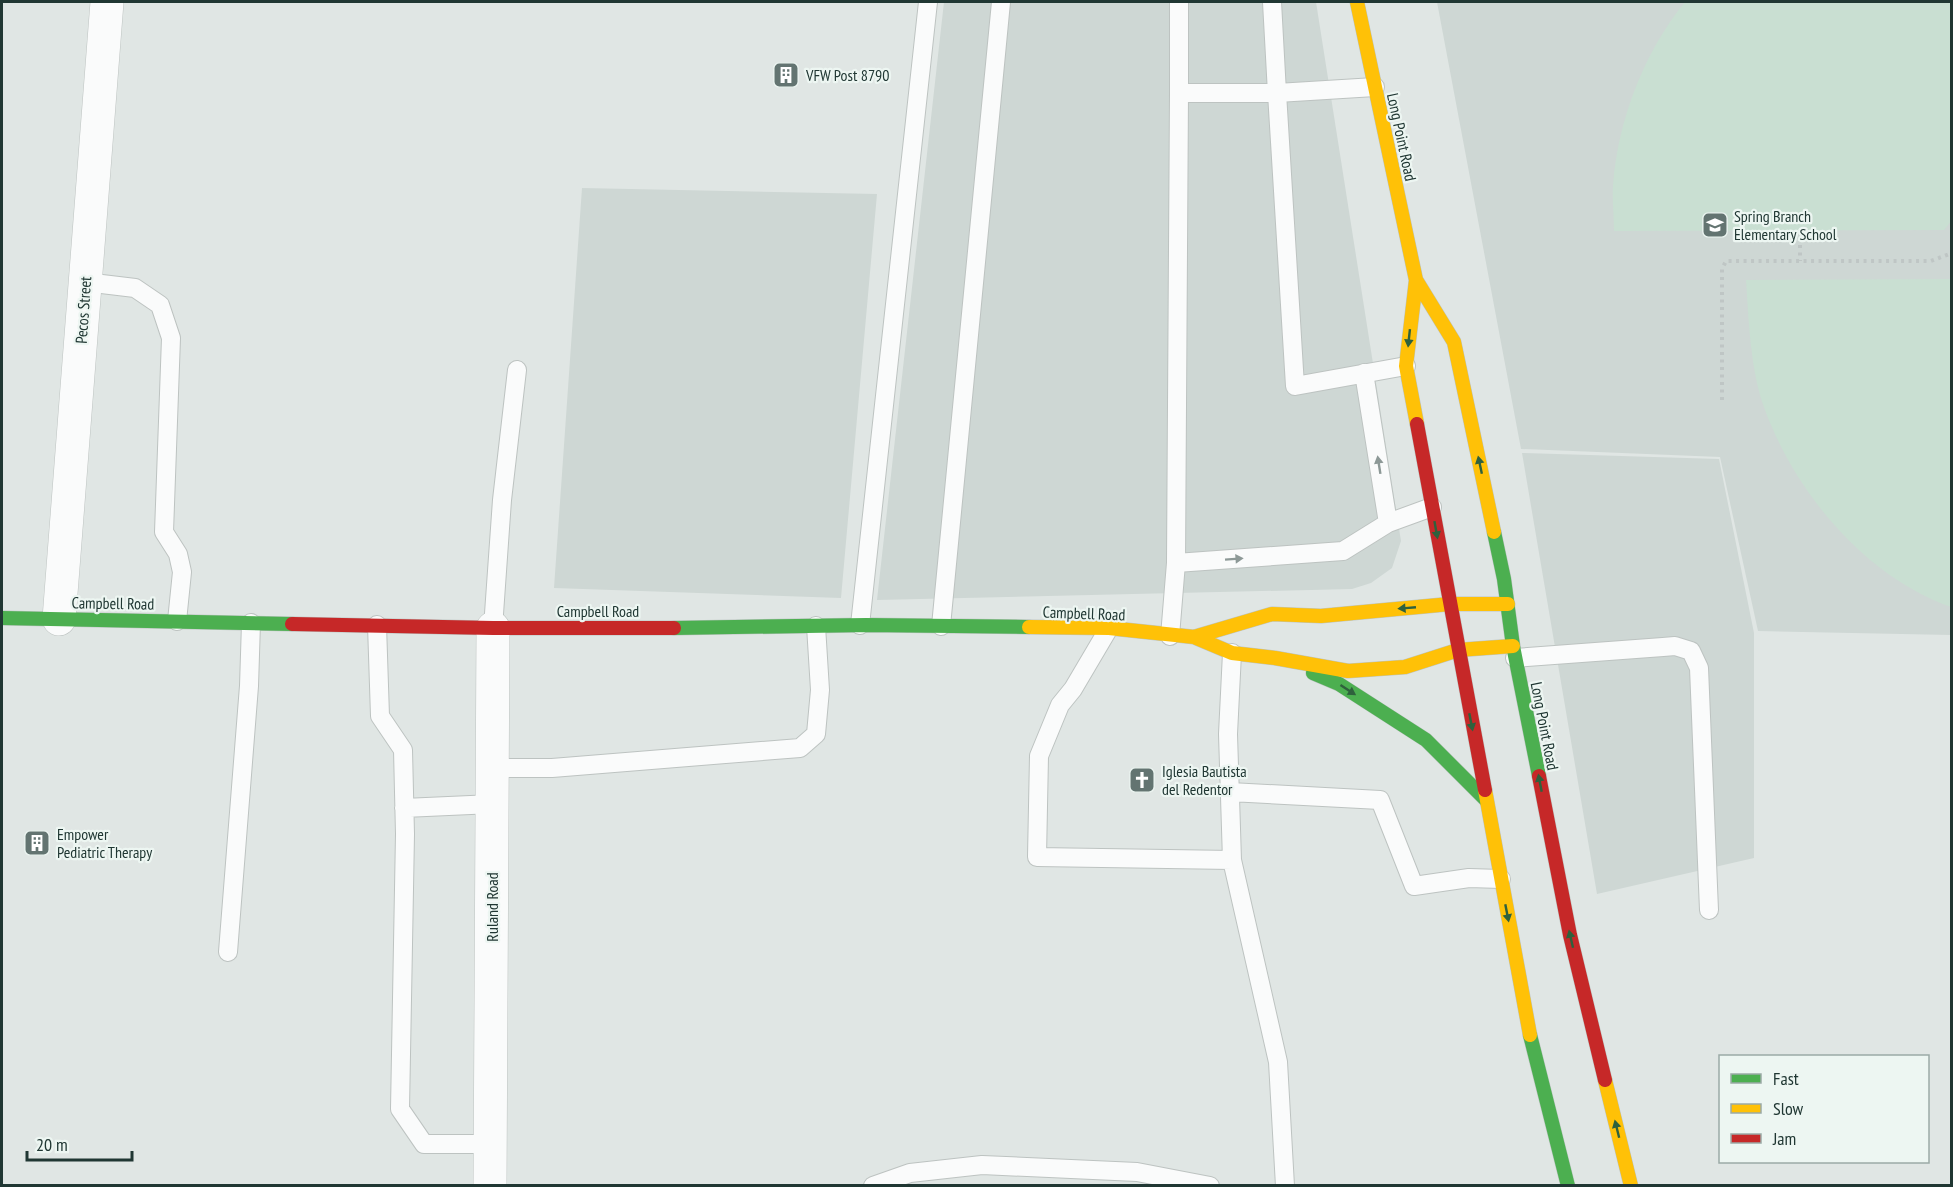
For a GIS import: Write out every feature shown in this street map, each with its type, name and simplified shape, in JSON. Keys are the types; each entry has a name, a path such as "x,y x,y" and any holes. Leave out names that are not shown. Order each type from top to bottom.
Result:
{"main road":[{"name":"Long Point Road","path":"1357,2 1416,280 1406,366 1533,1052 1568,1185"},
{"name":"Long Point Road","path":"1416,280 1454,342 1504,579 1514,652 1570,935 1631,1185"},
{"name":"Campbell Road","path":"1194,638 1272,614 1321,616 1449,604 1508,604"},
{"name":"Campbell Road","path":"2,618 493,628 860,625 1109,628 1194,638 1232,653 1348,670 1405,667 1458,650 1514,652"},
{"path":"1275,658 1339,684 1426,740 1486,800"}],"street":[{"name":"Pecos Street","path":"58,619 107,2"},
{"name":"Ruland Road","path":"489,1185 493,628"}],"lane":[{"path":"860,625 928,2"},
{"path":"941,626 1001,2"},
{"path":"1170,636 1176,563 1179,2"},
{"path":"1272,2 1294,386 1406,366"},
{"path":"1179,93 1277,93 1375,87"},
{"path":"85,282 135,288 152,299 160,305 171,338 164,532 178,554 182,572 177,621"},
{"path":"493,628 502,500 517,370"},
{"path":"1364,373 1388,523"},
{"path":"1176,563 1343,551 1388,523 1432,507"},
{"path":"228,952 249,686 251,623"},
{"path":"377,625 380,716 403,750 400,1109 424,1144 490,1144"},
{"path":"493,768 552,768 800,748 816,734 820,690 816,626"},
{"path":"1109,628 1073,689 1060,705 1039,756 1037,857 1232,860"},
{"path":"1514,652 1669,646 1691,651 1699,668 1709,910"},
{"path":"1232,653 1227,734 1232,860 1278,1062 1285,1185"},
{"path":"1230,792 1380,800 1414,886 1469,878 1501,879"},
{"path":"404,808 493,804"},
{"path":"873,1185 910,1173 982,1165 1137,1172 1210,1185"}],"path":[{"path":"1800,230 1800,261"},
{"path":"1722,400 1722,269 1726,261 1931,261 1952,253"},
{"path":"1931,261 1932,267"}],"shaded area":[{"path":"944,2 1316,2 1401,541 1392,568 1371,583 1352,589 877,600"},
{"name":"Spring Branch Elementary School","path":"1437,2 1951,2 1951,635 1758,631 1720,457 1521,449"},
{"path":"582,188 877,194 841,598 554,588"},
{"path":"1522,453 1719,459 1754,633 1754,858 1597,894"}],"green space":[{"path":"1685,2 1951,2 1952,220 1944,230 1614,231 1613,185 1627,112 1657,43"},
{"path":"1952,279 1951,607 1920,593 1890,575 1863,554 1838,529 1795,472 1778,441 1760,394 1751,346 1746,280"}],"traffic: fast":[{"path":"1494,532 1504,579 1513,646 1539,776"},
{"path":"2,618 292,624"},
{"path":"674,628 866,625 1029,627"},
{"path":"1313,673 1339,684 1426,740 1486,800"},
{"path":"1530,1035 1568,1186"}],"traffic: slow":[{"path":"1357,2 1416,280 1406,366 1417,424"},
{"path":"1416,280 1454,342 1494,532"},
{"path":"1194,637 1272,614 1321,616 1450,604 1508,604"},
{"path":"1029,627 1109,628 1194,637 1232,653 1348,671 1405,667 1458,650 1513,646"},
{"path":"1485,790 1530,1035"},
{"path":"1605,1080 1631,1186"}],"traffic: jam":[{"path":"1417,424 1485,790"},
{"path":"292,624 493,628 674,628"},
{"path":"1539,776 1570,935 1605,1080"}],"place":[{"name":"VFW Post 8790","path":"786,75"},
{"name":"Spring Branch Elementary School","path":"1715,225"},
{"name":"Iglesia Bautista del Redentor","path":"1142,780"},
{"name":"Empower Pediatric Therapy","path":"37,843"}]}
